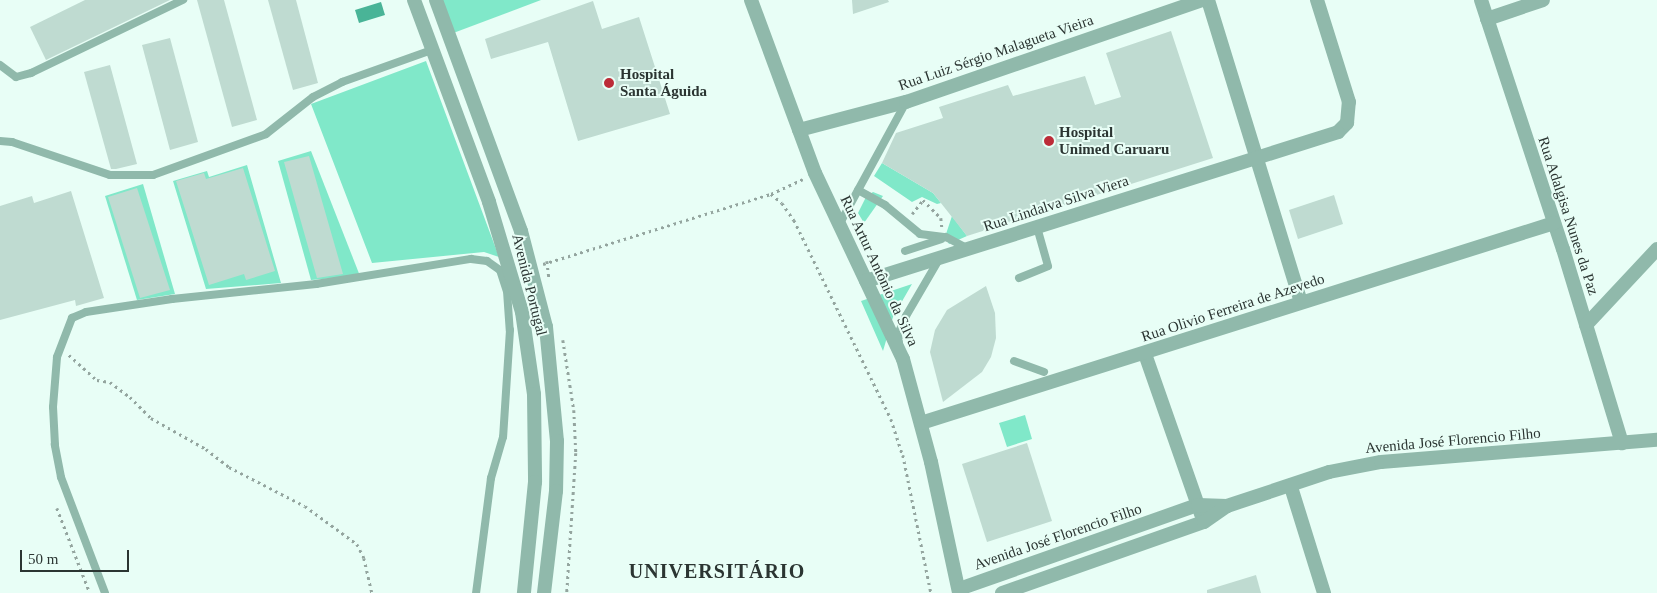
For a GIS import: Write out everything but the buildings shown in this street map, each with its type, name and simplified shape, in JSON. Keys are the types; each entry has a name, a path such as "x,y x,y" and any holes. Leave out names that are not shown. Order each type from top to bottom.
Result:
{"street":[{"name":"Avenida Portugal","path":"414,0 510,266 530,364 535,482 524,593"},
{"name":"Avenida Portugal","path":"436,0 509,197 533,272 551,363 557,440 556,491 544,593"},
{"name":"Rua Artur Antônio da Silva","path":"751,0 815,173 902,360 921,423 959,591"},
{"name":"Rua Luiz Sérgio Malagueta Vieira","path":"799,130 906,102 1202,0"},
{"path":"1208,0 1301,302"},
{"name":"Rua Lindalva Silva Viera","path":"866,281 938,260 1256,156 1328,137 1347,123 1349,102 1318,0"},
{"name":"Rua Adalgisa Nunes da Paz","path":"1481,0 1554,223 1622,443"},
{"path":"1487,19 1543,0"},
{"name":"Rua Olivio Ferreira de Azevedo","path":"921,423 1145,354 1301,302 1554,223"},
{"path":"1586,325 1657,249"},
{"path":"1145,354 1204,522"},
{"path":"530,364 551,363"},
{"name":"Avenida José Florencio Filho","path":"1002,593 1204,522 1227,506 1291,487 1329,472 1381,462 1657,440"},
{"path":"1291,487 1324,593"},
{"name":"Avenida José Florencio Filho","path":"959,591 1198,505 1227,506"}],"lane":[{"path":"0,65 16,77 31,73 183,0"},
{"path":"0,142 12,142 110,175 153,175 266,134 313,97 342,82 432,50"},
{"path":"839,225 906,102"},
{"path":"858,190 885,205 907,224 928,236 946,237 969,249"},
{"path":"1020,278 1048,266 1037,227"},
{"path":"905,251 946,237"},
{"path":"105,593 61,477 53,406 59,346 72,318 86,312 316,284 471,260 495,264 504,279 507,291 510,368 503,437 491,478 476,593"},
{"path":"902,360 898,334 938,260"},
{"path":"1014,361 1044,372"}],"path":[{"path":"533,272 547,261 771,194 815,173"},
{"path":"771,194 782,203 794,220 891,419 903,455 931,593"},
{"path":"907,224 923,200 930,204 943,224 941,230 928,236"},
{"path":"59,346 97,380 110,382 130,397 151,418 206,449 229,467 305,506 357,544 364,558 372,593"},
{"path":"57,508 90,593"}],"shaded area":[{"path":"436,0 541,0 448,35"},
{"path":"381,2 385,15 359,23 355,10"},
{"path":"426,61 499,257 484,252 372,263 311,104"},
{"path":"311,151 360,276 311,280 278,161"},
{"path":"882,163 933,193 941,203 937,204 922,197 912,202 874,176"},
{"path":"247,165 281,283 206,289 173,181 207,171 209,177"},
{"path":"143,184 175,294 137,300 105,196"},
{"path":"873,192 883,196 864,223 858,213 866,197"},
{"path":"952,216 967,236 949,244 945,237"},
{"path":"912,284 893,317 883,351 861,301"},
{"path":"1025,415 1032,439 1007,447 999,423"}],"place":[{"name":"Hospital Santa Águida","path":"609,83"},
{"name":"Hospital Unimed Caruaru","path":"1049,141"}],"district":[{"name":"UNIVERSITÁRIO","path":"717,571"}]}
